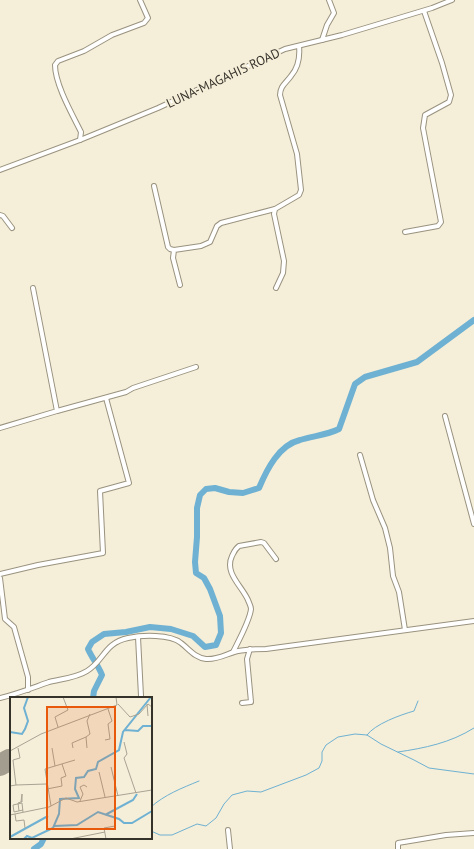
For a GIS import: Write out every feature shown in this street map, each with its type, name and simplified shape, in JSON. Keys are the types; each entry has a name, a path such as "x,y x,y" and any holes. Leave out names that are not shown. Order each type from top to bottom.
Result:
{"street":[{"path":"80,140 81,132 60,86 55,71 55,65 58,62 84,51 112,35 144,23 148,18 140,0"},
{"path":"322,40 327,25 334,13 329,0"},
{"name":"LUNA-MAGAHIS ROAD","path":"0,170 80,140 158,108 285,49 424,11 452,0"},
{"path":"405,232 438,226 441,222 423,128 423,120 425,115 449,102 451,95 442,63 424,11"},
{"path":"154,186 168,247 174,250 201,246 210,242 217,226 221,223 275,209 299,195 301,190 297,154 280,95 280,90 293,75 300,57 299,46"},
{"path":"275,209 274,214 284,261 283,273 276,288"},
{"path":"0,215 3,216 12,228"},
{"path":"174,250 173,258 180,285"},
{"path":"33,288 57,411"},
{"path":"0,428 126,392 133,388 196,367"},
{"path":"0,574 38,565 103,553 100,491 130,483 106,398"},
{"path":"445,416 474,524"},
{"path":"360,455 373,500 385,528 390,548 393,576 399,592 405,630"},
{"path":"233,652 242,635 251,610 244,591 232,576 230,559 238,546 261,542 264,543 276,559"},
{"path":"0,578 5,619 14,627 28,677 28,690"},
{"path":"0,698 50,682 79,675 91,668 114,643 129,638 172,638 181,642 192,653 204,659 250,649 266,649 474,621"},
{"path":"138,637 141,696"},
{"path":"242,703 251,702 247,659 250,649"},
{"path":"228,830 230,849"},
{"path":"398,849 398,843 446,835 474,833"}],"waterway":[{"path":"93,697 94,691 102,675 88,649 92,642 104,634 126,632 150,627 171,629 193,636 205,647 216,645 221,633 220,616 210,589 204,578 196,573 195,562 197,508 200,495 206,489 215,488 229,492 243,493 259,488 270,466 280,452 286,447 300,440 339,429 355,384 365,377 417,362 474,320"},
{"path":"367,735 376,727 395,717 414,711 418,701"},
{"path":"398,752 418,749 447,741 456,738 474,728"},
{"path":"152,831 160,835 172,835 197,824 206,826 216,818 224,804 232,795 247,791 261,792 306,775 319,768 322,761 322,752 326,745 338,737 355,734 367,735 381,744 429,768 474,774"},
{"path":"152,806 167,795 199,781"},
{"path":"34,849 41,844 44,839"}],"runway":[{"path":"0,765 9,760"}]}
